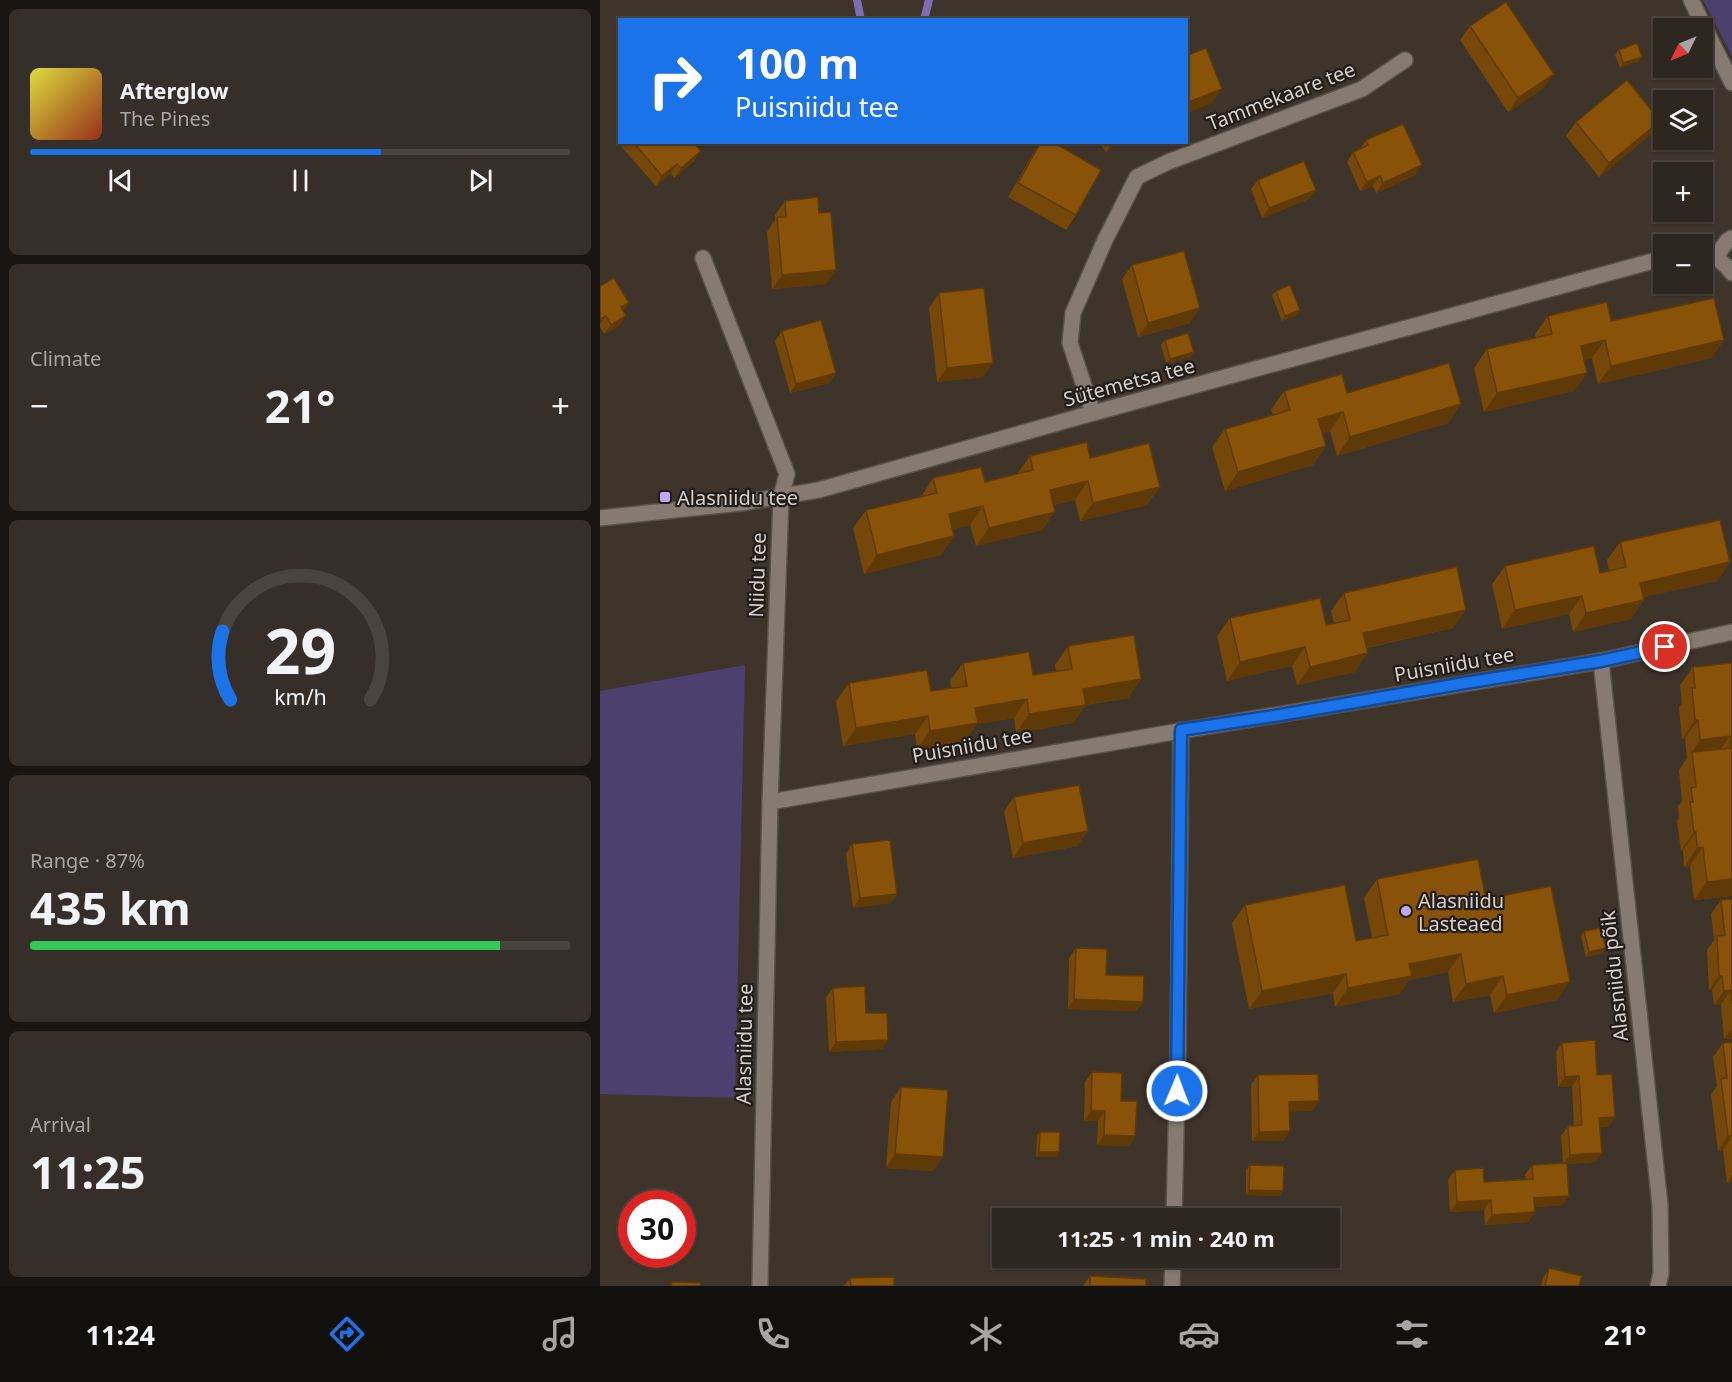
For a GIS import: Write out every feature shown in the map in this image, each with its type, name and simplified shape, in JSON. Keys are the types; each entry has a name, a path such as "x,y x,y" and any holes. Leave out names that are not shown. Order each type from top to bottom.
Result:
{"street":[{"path":"1691,0 1732,83"},
{"name":"Tammekaare tee","path":"1093,413 1070,343 1073,314 1105,240 1137,177 1168,162 1362,89 1406,60"},
{"path":"1713,253 1732,238"},
{"name":"Niidu tee","path":"703,258 787,474 781,497 770,802"},
{"path":"1713,259 1732,273"},
{"name":"Sütemetsa tee","path":"600,518 781,497 819,490 1653,261"},
{"name":"Puisniidu tee","path":"770,802 1181,730 1601,661 1732,632"},
{"name":"Alasniidu põik","path":"1601,661 1660,1205 1661,1273 1658,1286"},
{"path":"1174,1208 1181,730"},
{"name":"Alasniidu tee","path":"760,1286 770,802"},
{"path":"1172,1286 1173,1268"}],"shaded area":[{"path":"1703,0 1732,0 1732,56 1713,18"},
{"path":"745,665 735,1098 600,1094 600,691"}],"building":[{"path":"1506,2 1554,74 1518,98 1470,26"},
{"path":"1637,43 1642,57 1623,63 1619,50"},
{"path":"1206,48 1222,89 1188,102 1188,55"},
{"path":"1627,80 1653,112 1653,127 1609,163 1576,122"},
{"path":"1403,124 1422,165 1383,183 1380,176 1367,182 1353,152 1368,145 1366,140"},
{"path":"635,144 695,144 701,151 681,168 677,164 662,176"},
{"path":"1040,144 1056,144 1101,170 1076,215 1018,183"},
{"path":"1304,161 1316,190 1269,208 1258,180"},
{"path":"818,197 819,213 831,212 836,270 782,275 777,217 786,217 785,201"},
{"path":"1184,251 1200,308 1148,323 1132,265"},
{"path":"614,278 629,303 621,307 626,316 611,325 606,316 600,319 600,286"},
{"path":"1290,285 1300,310 1285,316 1276,291"},
{"path":"984,288 993,363 947,368 939,293"},
{"path":"1714,298 1724,340 1611,366 1605,340 1581,346 1587,373 1497,393 1487,349 1552,334 1548,316 1607,302 1611,321"},
{"path":"821,320 836,373 796,384 782,331"},
{"path":"1188,333 1194,352 1170,359 1165,340"},
{"path":"1449,363 1461,404 1350,437 1343,412 1318,419 1326,446 1238,472 1225,429 1290,410 1284,391 1342,374 1347,393"},
{"path":"1087,442 1090,458 1149,443 1160,487 1093,503 1088,481 1050,490 1055,512 989,528 983,506 949,514 954,536 877,555 866,510 937,493 933,478 981,467 985,482 1033,470 1030,456"},
{"path":"1720,520 1730,562 1640,583 1644,600 1586,613 1582,596 1515,610 1505,566 1594,546 1600,573 1626,567 1620,542"},
{"path":"1457,567 1466,610 1363,633 1368,653 1310,667 1305,647 1240,662 1230,618 1320,598 1326,625 1350,620 1344,593"},
{"path":"1134,635 1141,679 1083,689 1086,705 1029,714 1027,699 975,708 978,723 930,731 928,716 856,728 849,683 927,670 931,691 967,686 963,663 1029,652 1033,675 1072,669 1068,646"},
{"path":"1732,663 1732,879 1707,882 1703,847 1697,848 1690,802 1693,802 1691,788 1696,787 1692,752 1731,748 1730,736 1700,740 1698,720 1695,720 1693,667"},
{"path":"1079,785 1088,831 1023,843 1014,797"},
{"path":"890,840 897,894 860,898 852,844"},
{"name":"Alasniidu Lasteaed","path":"1478,859 1486,899 1551,886 1570,982 1507,995 1503,976 1466,984 1461,954 1409,964 1412,976 1348,988 1346,974 1262,991 1245,905 1345,885 1356,941 1388,935 1377,879"},
{"path":"1732,899 1732,1004 1731,990 1724,991 1722,976 1719,976 1717,936 1725,935 1721,900"},
{"path":"1601,928 1606,948 1589,952 1584,931"},
{"path":"1076,948 1107,949 1106,975 1144,976 1143,1002 1074,999"},
{"path":"865,986 866,1013 887,1013 888,1040 836,1042 833,988"},
{"path":"1595,1040 1597,1075 1612,1074 1615,1117 1599,1118 1602,1153 1570,1155 1568,1126 1582,1125 1579,1076 1565,1077 1562,1043"},
{"path":"1732,1042 1732,1136 1728,1136 1721,1079 1727,1078 1723,1043"},
{"path":"1092,1072 1122,1073 1121,1101 1137,1101 1135,1136 1104,1135 1105,1111 1091,1111"},
{"path":"1318,1074 1319,1101 1289,1102 1290,1131 1259,1132 1258,1075"},
{"path":"901,1087 948,1090 943,1157 895,1154"},
{"path":"1040,1132 1060,1132 1059,1152 1039,1152"},
{"path":"1567,1163 1569,1196 1534,1198 1535,1212 1492,1215 1491,1200 1457,1202 1455,1170 1483,1168 1484,1182 1533,1179 1532,1165"},
{"path":"1250,1165 1284,1166 1283,1191 1249,1190"},
{"path":"1549,1268 1582,1276 1579,1286 1545,1286"},
{"path":"1090,1276 1146,1279 1146,1286 1090,1286"},
{"path":"894,1277 894,1286 851,1286 850,1278"},
{"path":"672,1282 701,1283 700,1286 671,1286"}],"waterway":[{"path":"857,0 861,18"},
{"path":"924,18 929,0"}],"place":[{"name":"Alasniidu tee","path":"665,497"},
{"name":"Alasniidu Lasteaed","path":"1406,911"}],"route":[{"path":"1177,1091 1181,730 1601,661 1665,647"}]}
